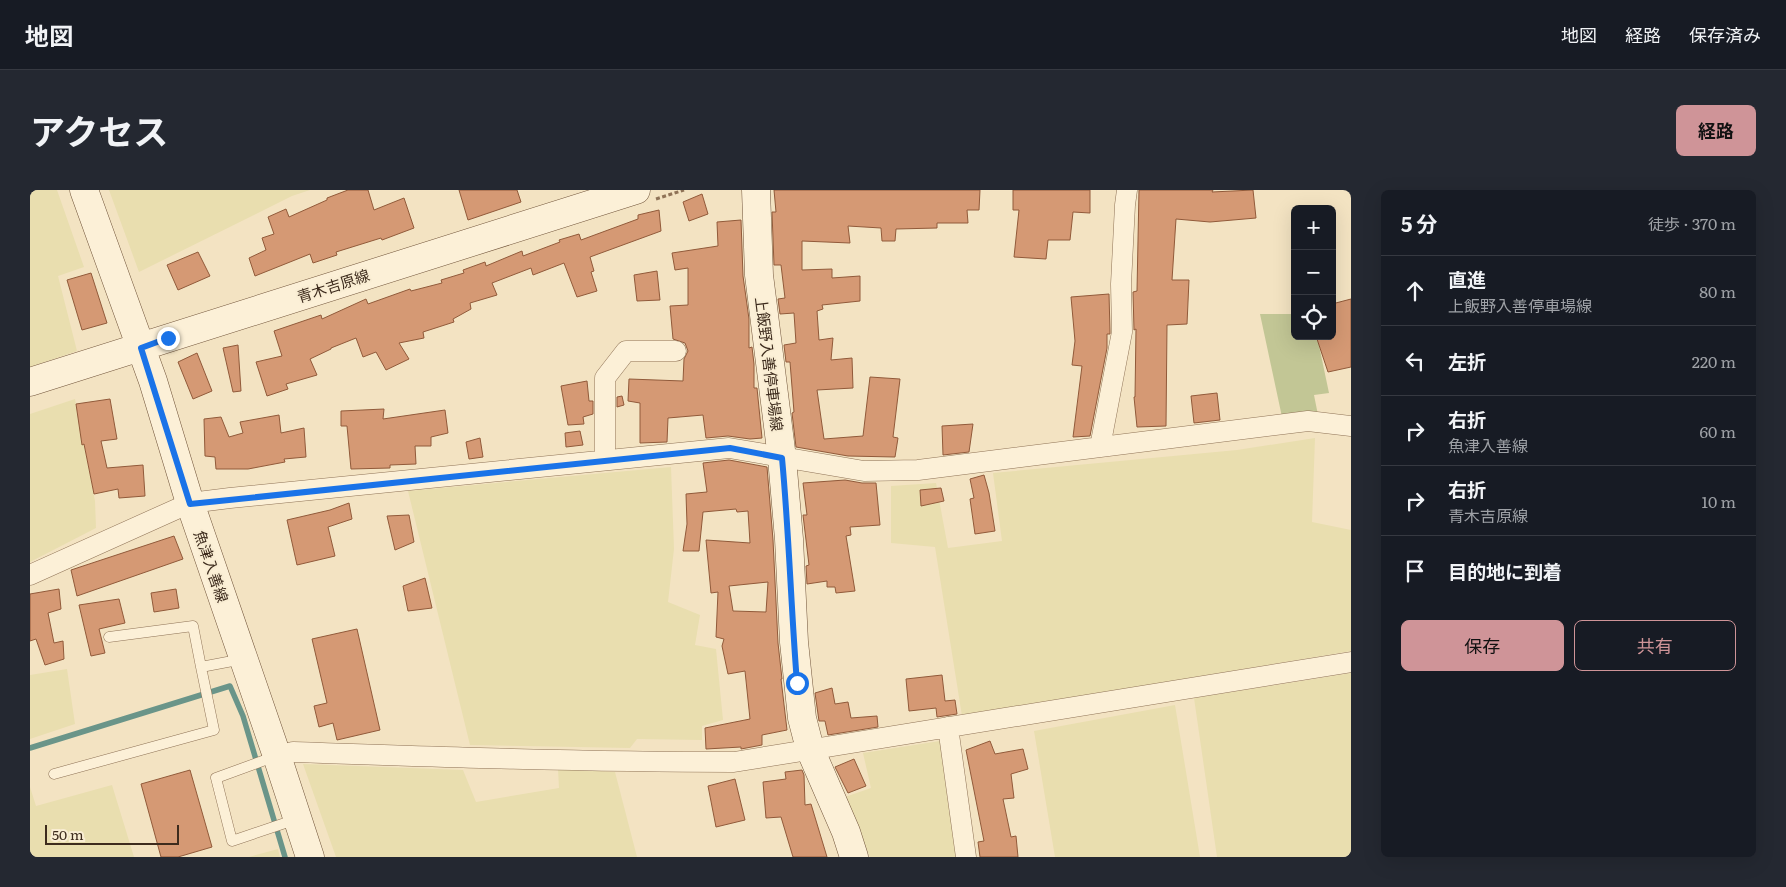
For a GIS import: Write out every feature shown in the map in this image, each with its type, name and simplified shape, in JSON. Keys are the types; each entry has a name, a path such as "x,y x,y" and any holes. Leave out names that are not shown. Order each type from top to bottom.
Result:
{"main road":[{"name":"魚津入善線","path":"84,190 141,348 190,504 244,658 310,857"},
{"name":"青木吉原線","path":"30,382 636,190"},
{"name":"上飯野入善停車場線","path":"756,190 759,275 782,458 789,538 797,683 802,718 810,749 846,832 854,857"}],"street":[{"path":"1100,447 1122,332 1121,284 1127,190"},
{"path":"606,460 605,378 626,351 676,351"},
{"path":"30,574 190,504 730,448 864,471 918,470 1308,421 1351,426"},
{"path":"277,756 293,752 435,757 734,762 1351,662"},
{"path":"948,727 966,857"}],"lane":[{"path":"54,774 214,730 193,626 109,637"},
{"path":"201,667 244,658"},
{"path":"277,756 216,778 232,841 298,819"}],"shaded area":[{"path":"30,190 57,190 84,267 58,276 77,351 30,367"},
{"path":"109,190 310,190 292,196 139,272"},
{"path":"75,399 95,501 96,528 30,562 30,414"},
{"path":"1315,438 1312,522 1351,530 1351,651 962,716 935,547 891,543 891,486 936,483 948,548 1002,541 993,473 1237,450"},
{"path":"671,467 674,549 668,602 700,615 695,645 716,649 723,720 702,726 702,740 637,739 630,748 470,745 408,491"},
{"path":"67,669 75,724 30,739 30,675"},
{"path":"1351,673 1351,857 1217,857 1194,698"},
{"path":"1175,705 1200,857 1055,857 1034,731"},
{"path":"940,741 956,857 870,857 845,797 871,788 863,753"},
{"path":"303,764 463,770 476,802 559,788 558,769 615,772 637,857 336,857"},
{"path":"112,785 134,857 30,857 30,787 36,806"},
{"path":"278,849 280,857 249,857"}],"green space":[{"path":"1260,314 1291,314 1291,340 1318,340 1329,393 1314,395 1318,415 1282,417"}],"building":[{"path":"348,190 368,190 374,210 404,198 414,228 382,240 381,238 336,252 337,255 313,263 310,254 255,276 249,258 266,250 262,238 274,234 268,217 286,209 289,217"},
{"path":"459,190 517,190 521,202 468,220"},
{"path":"774,190 980,190 979,210 967,210 968,223 937,223 937,228 896,229 895,241 882,241 881,228 848,226 850,243 802,241 802,270 832,269 832,278 860,276 860,301 822,305 823,309 817,311 819,340 833,338 831,360 852,358 853,388 817,390 824,439 863,436 870,377 900,379 893,437 898,438 895,457 848,456 796,447 792,413 794,412 790,362 786,362 784,345 796,343 794,313 780,314 778,299 785,298 781,265 774,265 772,212 776,212"},
{"path":"1013,190 1090,190 1090,213 1073,212 1070,240 1048,240 1046,259 1014,257 1019,210 1013,210"},
{"path":"1139,190 1213,190 1212,192 1253,190 1256,218 1210,222 1176,219 1172,280 1189,280 1187,324 1167,325 1166,426 1137,427 1134,397 1136,329 1134,330 1133,292 1137,291"},
{"path":"702,194 708,214 689,221 683,202"},
{"path":"659,210 661,231 590,257 594,271 591,272 597,291 577,297 564,263 533,275 531,268 492,283 497,295 470,303 471,309 453,319 454,322 423,332 424,338 399,343 409,359 386,370 376,352 363,357 356,338 310,359 317,375 286,384 288,389 267,396 256,362 282,356 274,331 321,315 322,319 366,299 368,304 410,289 411,291 442,283 441,280 464,273 463,270 485,262 486,266 522,251 523,256 560,242 559,240 579,234 581,240 638,219 638,215"},
{"path":"741,220 743,276 749,319 749,348 752,347 754,388 757,388 762,438 750,439 728,436 706,438 703,415 668,418 667,442 640,443 640,403 628,401 629,379 683,381 684,359 688,351 685,343 673,339 670,306 688,305 688,268 675,270 672,253 718,246 717,222"},
{"path":"198,252 210,276 178,290 167,265"},
{"path":"657,271 660,300 637,301 634,275"},
{"path":"91,273 107,323 82,330 67,280"},
{"path":"1109,294 1110,334 1107,334 1107,348 1090,436 1073,437 1082,366 1072,365 1075,341 1071,297"},
{"path":"1351,299 1351,367 1328,372 1317,340 1336,340 1336,303"},
{"path":"238,345 241,391 233,392 223,348"},
{"path":"197,353 212,391 193,399 178,362"},
{"path":"587,381 589,401 593,401 593,414 583,417 584,424 568,425 561,386"},
{"path":"1217,393 1220,420 1194,423 1191,396"},
{"path":"622,396 624,405 617,407 617,397"},
{"path":"110,399 117,439 101,441 107,468 143,465 145,496 119,498 118,489 94,494 84,444 82,445 76,404"},
{"path":"384,409 383,419 445,410 448,433 431,437 431,446 415,446 416,464 390,465 390,468 351,469 347,426 341,426 341,411"},
{"path":"279,415 281,433 304,428 306,457 284,459 285,462 248,469 216,469 215,457 205,456 204,419 221,417 229,437 243,433 240,422"},
{"path":"973,424 969,452 943,455 942,426"},
{"path":"580,431 583,445 566,447 565,433"},
{"path":"480,438 483,457 469,459 466,442"},
{"path":"729,460 767,467 778,643 787,730 762,735 762,745 741,749 741,747 706,749 705,728 750,719 745,671 728,674 722,646 724,639 716,637 718,592 711,593 706,540 750,543 748,511 737,512 736,509 703,512 699,551 683,551 687,524 686,494 707,492 703,463","holes":["768,582 766,612 733,611 729,586"]},
{"path":"984,475 995,531 975,534 970,499 974,498 970,479"},
{"path":"845,480 876,483 880,525 850,527 851,535 846,536 855,591 836,593 835,587 827,587 827,581 807,584 806,566 809,565 803,515 807,515 803,483"},
{"path":"941,488 944,501 921,506 920,490"},
{"path":"349,503 352,519 328,527 335,556 297,565 287,520 330,510"},
{"path":"409,515 414,542 395,550 387,516"},
{"path":"174,536 183,559 77,596 71,570"},
{"path":"425,578 432,608 408,611 403,586"},
{"path":"59,589 61,609 48,613 54,643 63,641 64,659 45,665 36,639 30,641 30,594"},
{"path":"176,589 179,608 154,612 151,593"},
{"path":"119,599 125,623 99,629 105,653 91,656 79,605"},
{"path":"357,629 380,730 337,740 333,723 319,727 314,706 327,703 312,639"},
{"path":"942,675 945,701 955,700 957,714 937,717 936,708 909,711 906,679"},
{"path":"832,688 835,704 848,702 851,718 877,716 878,727 828,735 825,721 819,721 815,693"},
{"path":"990,741 995,754 1023,749 1028,769 1011,774 1014,798 1003,799 1011,837 1016,836 1018,857 980,857 978,842 984,841 966,750"},
{"path":"854,759 866,786 848,793 835,767"},
{"path":"190,770 212,847 178,857 161,857 141,784"},
{"path":"802,770 804,775 805,805 811,804 827,857 793,857 781,817 766,818 763,782 786,779 785,772"},
{"path":"735,779 745,820 716,827 708,786"}],"waterway":[{"path":"30,748 230,686 243,716 285,857"}],"route":[{"path":"168,338 141,348 153,381 190,504 230,498 730,448 782,458 789,538 797,683"}]}
